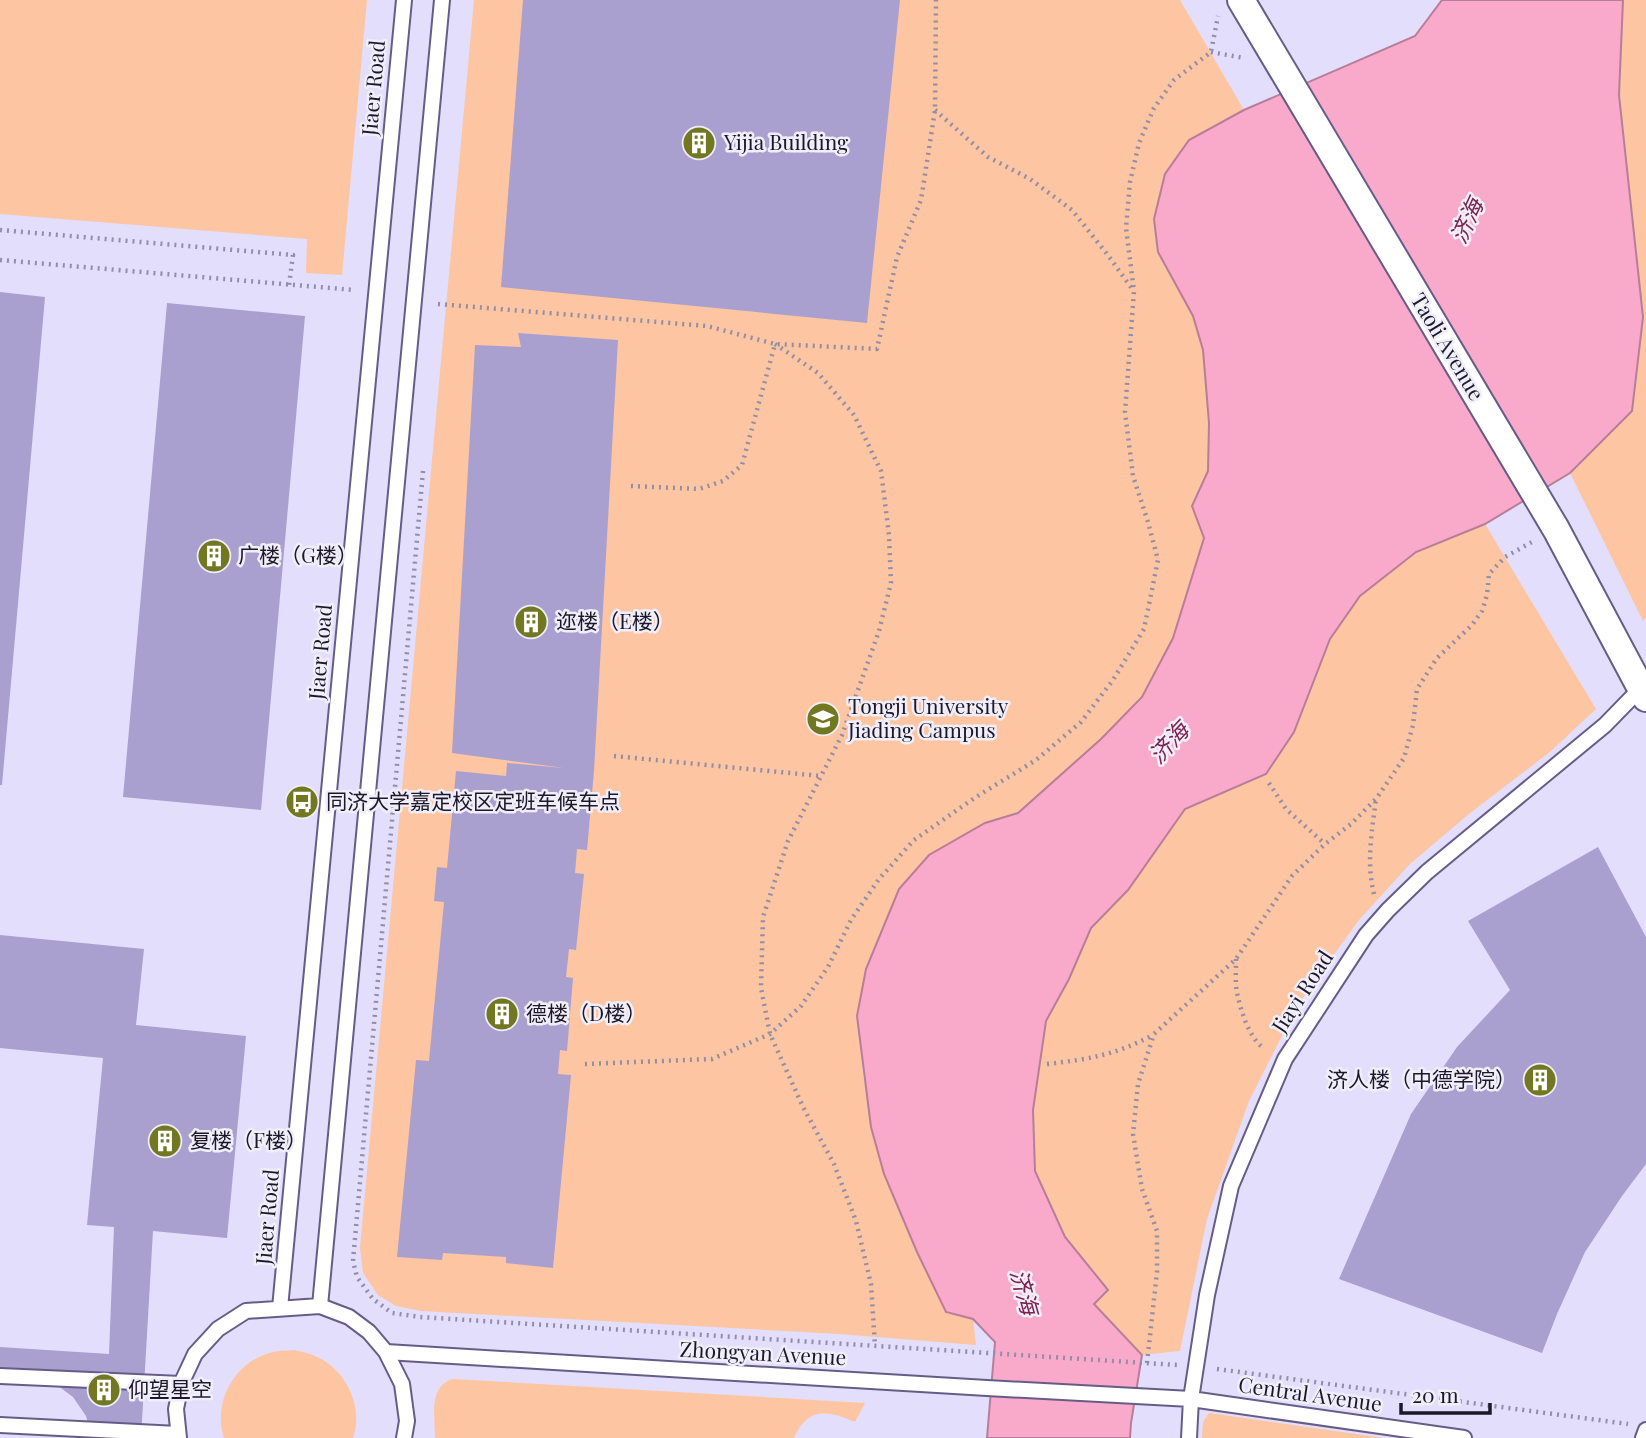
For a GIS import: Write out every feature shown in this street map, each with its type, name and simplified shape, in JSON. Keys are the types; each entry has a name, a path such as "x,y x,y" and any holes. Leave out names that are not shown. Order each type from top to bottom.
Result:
{"street":[{"name":"Taoli Avenue","path":"1241,0 1552,522 1644,690"}],"lane":[{"name":"Jiaer Road","path":"281,1308 404,0"},
{"path":"320,1306 442,0"},
{"name":"Jiayi Road","path":"1189,1438 1191,1399 1207,1296 1231,1186 1285,1059 1366,935 1388,910 1427,872 1644,690"},
{"path":"0,1425 178,1436 176,1409 181,1384 195,1354 218,1329 246,1311 320,1306 349,1317 369,1332 386,1352 402,1384 407,1421 404,1438"},
{"name":"Zhongyan Avenue","path":"386,1352 1138,1396"},
{"path":"0,1376 181,1384"},
{"name":"Central Avenue","path":"1138,1396 1191,1399 1464,1438"},
{"path":"1639,1427 1643,1438"}],"path":[{"path":"438,304 706,326 775,344 877,349 897,257 921,200 935,110 936,0"},
{"path":"585,1064 712,1059 770,1034 801,1006 828,967 851,920 879,879 914,840 1036,760 1081,722 1113,680 1144,629 1158,560 1133,476 1125,412 1134,291 1126,228 1130,182 1139,143 1154,108 1174,80 1211,52 1218,13"},
{"path":"935,110 988,157 1030,179 1072,210 1134,291"},
{"path":"0,230 293,255 289,285"},
{"path":"0,260 376,292"},
{"path":"631,486 699,489 723,481 742,465 775,344"},
{"path":"775,344 818,373 854,415 881,471 889,535 891,583 879,631 842,735 788,841 763,917 761,988 770,1034 803,1107 834,1164 856,1221 871,1284 876,1346"},
{"path":"423,470 353,1261 357,1277 373,1299 392,1313 406,1315 1196,1366 1639,1427"},
{"path":"1048,1064 1110,1054 1154,1034 1236,959 1292,876 1376,799 1404,758 1413,725 1418,689 1437,659 1472,625 1482,611 1489,575 1505,557 1552,522"},
{"path":"614,756 821,776"},
{"path":"1269,783 1286,809 1325,844"},
{"path":"1376,799 1370,878 1376,900 1388,910"},
{"path":"1236,959 1237,993 1245,1020 1258,1044 1285,1059"},
{"path":"1146,1363 1157,1272 1157,1231 1142,1189 1133,1134 1138,1084 1154,1034"}],"shaded area":[{"path":"0,0 367,0 342,275 306,273 307,239 0,214"},
{"path":"474,0 1180,0 1244,110 1189,140 1174,283 1193,316 1203,350 1209,423 1208,471 1192,506 1204,538 1173,638 1142,697 1101,739 1018,813 985,823 866,969 857,1016 863,1075 884,1174 946,1311 973,1319 976,1345 839,1334 421,1311 396,1306 378,1295 363,1273 360,1248"},
{"path":"1623,0 1646,0 1646,617 1643,621 1570,473 1632,411 1643,317 1619,95"},
{"path":"1485,524 1596,709 1550,752 1469,814 1410,864 1359,920 1297,1006 1249,1101 1207,1219 1180,1351 1142,1355 1094,1303 1108,1289 1065,1237 1035,1171 1033,1110 1046,1021 1069,979 1091,928 1128,890 1185,809 1266,774 1294,732 1330,639 1360,596 1416,552"},
{"path":"295,1350 312,1354 327,1363 344,1380 354,1402 356,1414 353,1438 224,1438 222,1405 236,1375 262,1356 276,1351"},
{"path":"453,1379 865,1403 855,1422 836,1415 819,1414 806,1421 794,1438 435,1438 436,1395 445,1383"},
{"path":"1209,1413 1384,1438 1202,1438 1203,1422"}],"water":[{"name":"济海","path":"1442,0 1623,0 1619,95 1643,317 1632,411 1570,473 1485,524 1416,552 1360,596 1330,639 1294,732 1266,774 1185,809 1128,890 1091,928 1069,979 1046,1021 1033,1110 1035,1171 1065,1237 1108,1290 1094,1304 1142,1355 1130,1438 987,1438 995,1342 973,1319 946,1312 884,1174 871,1127 857,1016 866,969 899,889 929,855 985,823 1018,813 1101,739 1142,697 1173,638 1204,538 1192,506 1208,471 1209,423 1203,350 1193,316 1158,252 1154,219 1165,174 1189,140 1244,110 1415,36"}],"building":[{"name":"Yijia Building","path":"523,0 900,0 867,323 501,287"},
{"path":"0,292 45,297 2,785 0,785"},
{"name":"广楼（G楼）","path":"167,303 305,316 261,810 123,797"},
{"path":"518,333 618,340 594,771 587,850 577,849 575,873 584,874 576,950 569,949 566,977 573,978 567,1051 560,1050 558,1074 571,1075 553,1268 506,1263 506,1257 443,1253 442,1260 397,1257 416,1060 429,1061 444,902 434,901 437,867 447,868 456,771 506,776 507,763 564,768 452,753 475,345 521,347"},
{"name":"济人楼（中德学院）","path":"1598,847 1646,937 1646,1164 1585,1252 1542,1353 1339,1279 1411,1114 1457,1047 1510,990 1468,921"},
{"name":"复楼（F楼）","path":"0,935 144,949 136,1025 246,1036 227,1238 153,1231 141,1438 92,1438 86,1416 73,1397 54,1383 0,1382 0,1347 109,1354 114,1227 87,1225 103,1058 0,1048"}],"place":[{"name":"Yijia Building","path":"699,143"},
{"name":"广楼（G楼）","path":"214,556"},
{"name":"迩楼（E楼）","path":"531,622"},
{"name":"Tongji University Jiading Campus","path":"823,719"},
{"name":"同济大学嘉定校区定班车候车点","path":"302,802"},
{"name":"德楼（D楼）","path":"502,1014"},
{"name":"济人楼（中德学院）","path":"1540,1080"},
{"name":"复楼（F楼）","path":"165,1141"},
{"name":"仰望星空","path":"104,1390"}]}
